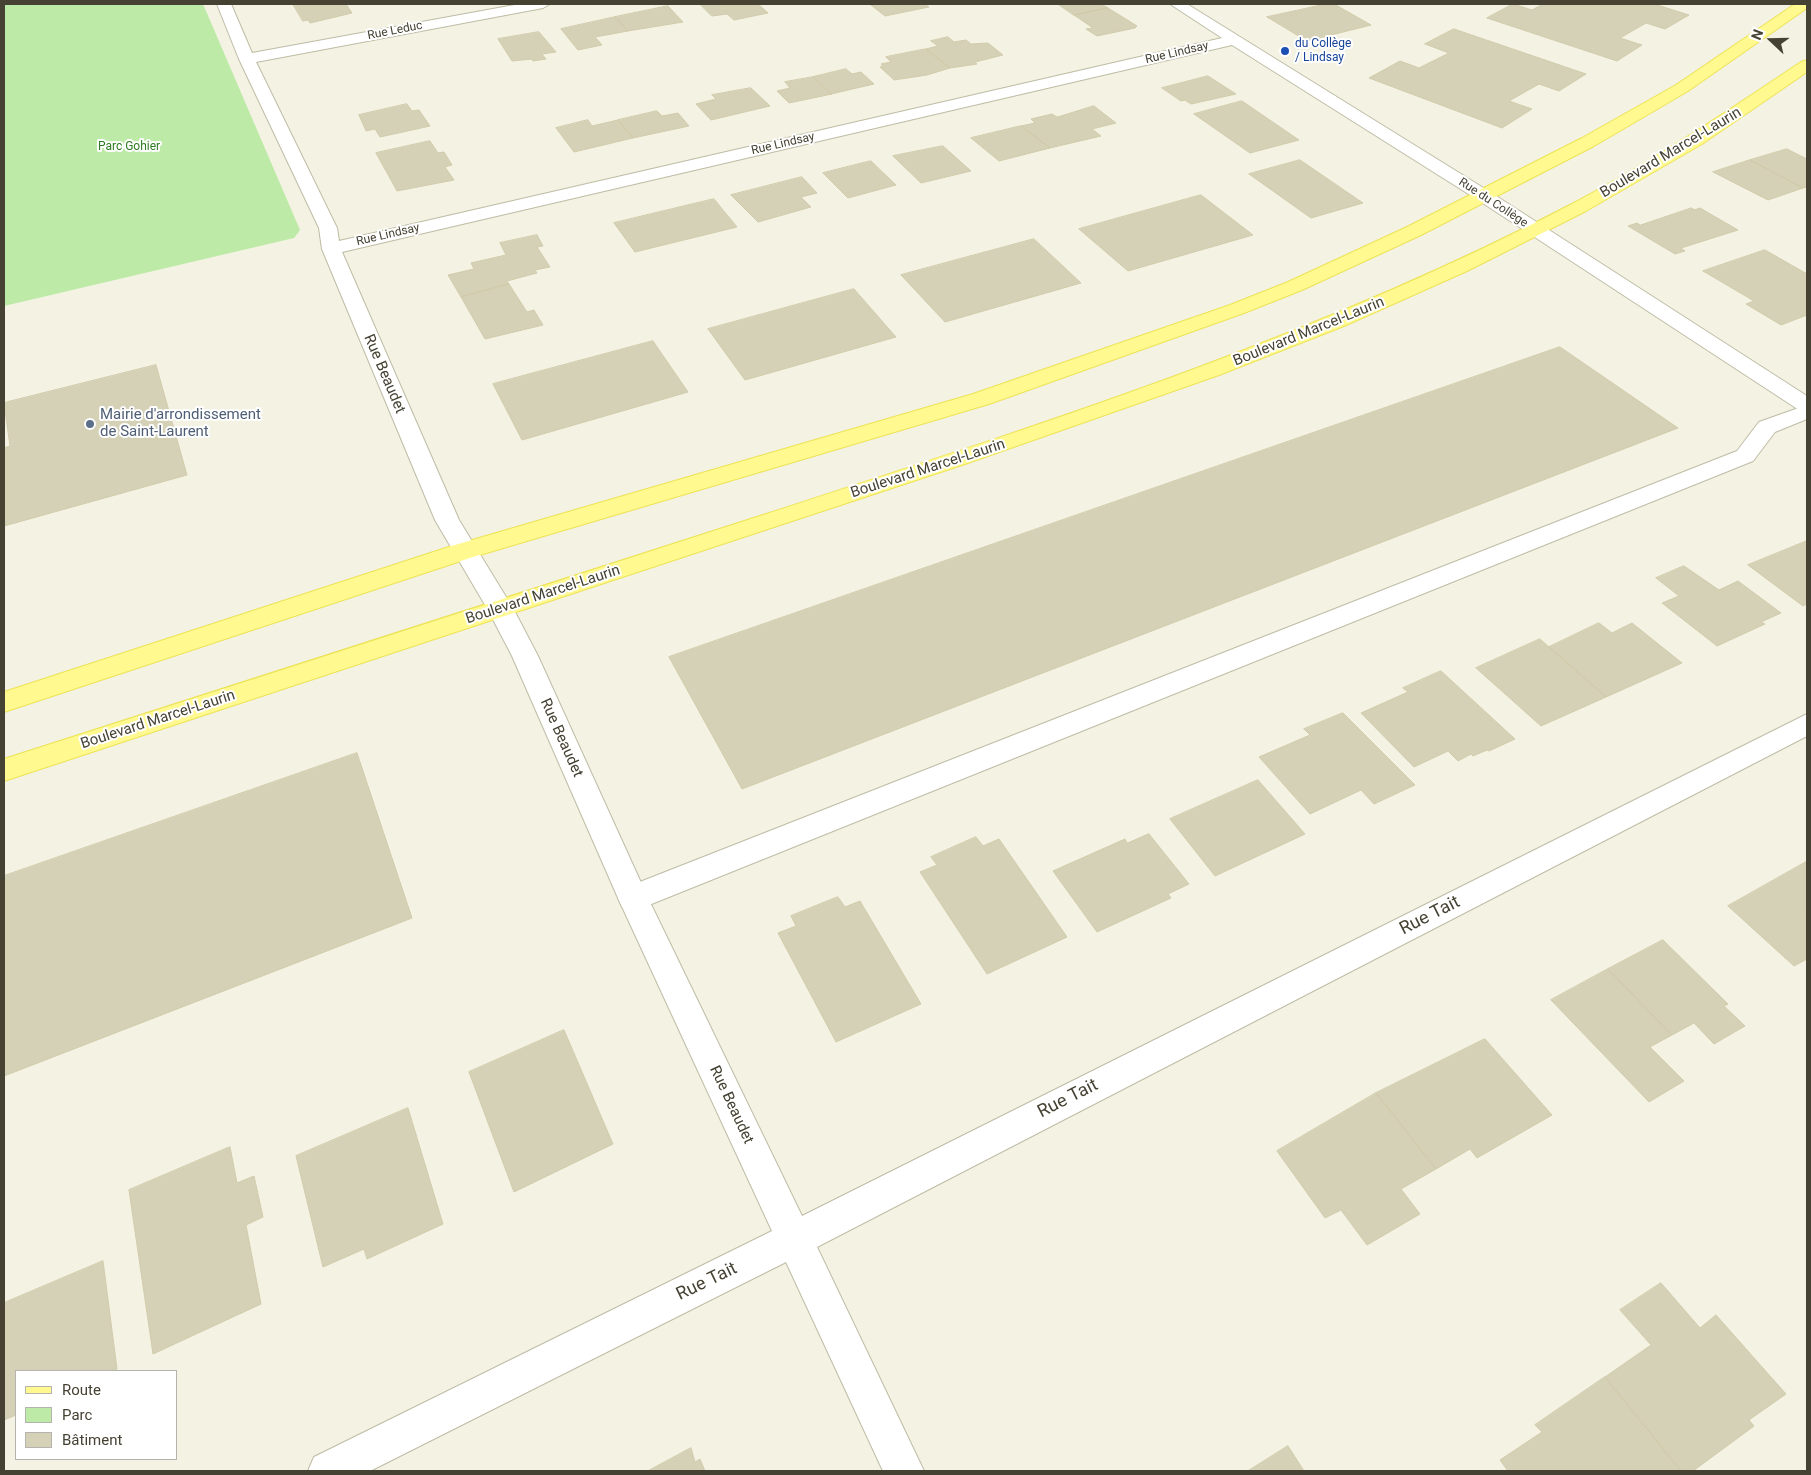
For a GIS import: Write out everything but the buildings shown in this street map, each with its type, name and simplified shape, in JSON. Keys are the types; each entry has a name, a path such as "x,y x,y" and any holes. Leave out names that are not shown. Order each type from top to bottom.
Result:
{"main road":[{"path":"4,702 464,551 981,399 1192,326 1295,286 1484,196 1595,138 1682,88 1804,4"},
{"name":"Boulevard Marcel-Laurin","path":"4,770 502,610 922,471 1196,377 1372,307 1485,257 1567,216 1758,100 1807,65"}],"street":[{"name":"Rue Beaudet","path":"224,4 247,59 328,228 331,249 447,520 464,551 502,610 525,656 633,898 904,1471"},
{"name":"Rue Leduc","path":"247,59 543,4"},
{"name":"Rue du Collège","path":"1177,4 1484,196 1807,405"},
{"name":"Rue Lindsay","path":"331,249 1235,40"},
{"path":"633,898 1744,456 1767,427 1807,411"},
{"name":"Rue Tait","path":"328,1471 794,1238 1807,724"}],"green space":[{"name":"Parc Gohier","path":"4,4 203,4 300,230 294,238 4,306"}],"place":[{"name":"du Collège / Lindsay","path":"1285,51"},
{"name":"Mairie d'arrondissement de Saint-Laurent","path":"90,424"}]}
